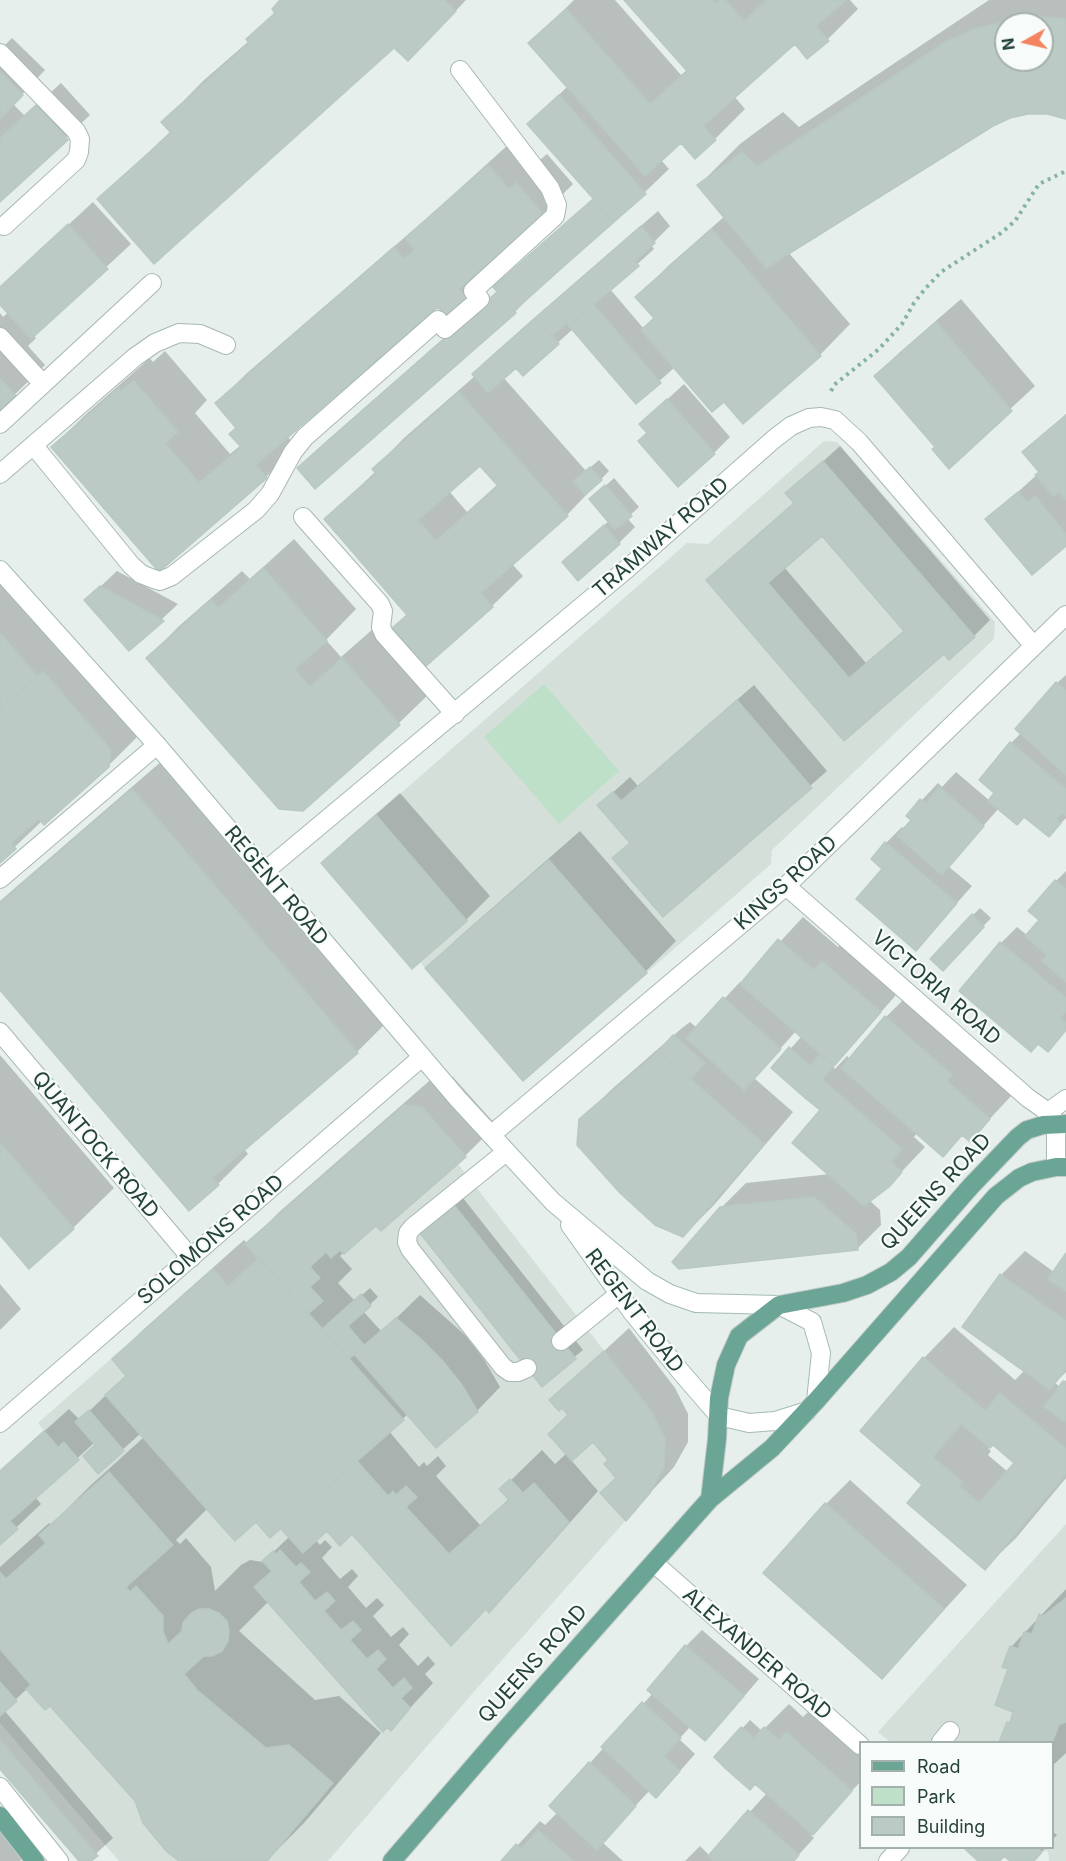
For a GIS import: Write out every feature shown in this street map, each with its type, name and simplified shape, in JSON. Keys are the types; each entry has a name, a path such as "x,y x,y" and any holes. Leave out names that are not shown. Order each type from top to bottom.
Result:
{"main road":[{"name":"QUEENS ROAD","path":"710,1499 719,1398 726,1365 739,1336 779,1305 855,1289 891,1272 909,1257 971,1186 1018,1137 1036,1127 1057,1120"},
{"name":"QUEENS ROAD","path":"392,1861 710,1499 772,1448 996,1196 1019,1178 1032,1172 1061,1167"},
{"path":"0,1816 35,1861"}],"street":[{"path":"0,53 76,131 80,139 76,160 4,226"},
{"path":"34,446 131,565 141,574 160,581 172,576 256,510 270,494 292,452 305,437 438,320 445,329 480,299 473,291 555,216 557,205 550,188 460,70"},
{"path":"0,424 152,283"},
{"path":"0,474 135,357 155,343 178,333 200,334 226,345"},
{"path":"0,337 43,384"},
{"path":"821,417 835,420 859,442 1034,646"},
{"name":"TRAMWAY ROAD","path":"264,872 629,567 774,439 791,426 809,418 821,417"},
{"path":"303,517 380,604 382,607 381,627 384,634 455,714"},
{"name":"REGENT ROAD","path":"0,570 157,745 422,1057 553,1202 647,1281 670,1294 696,1303 779,1305"},
{"name":"KINGS ROAD","path":"491,1135 786,886 1066,615"},
{"path":"0,879 157,745"},
{"name":"VICTORIA ROAD","path":"786,886 1028,1098 1057,1120"},
{"name":"QUANTOCK ROAD","path":"0,1032 191,1258"},
{"name":"SOLOMONS ROAD","path":"0,1423 422,1057"},
{"name":"QUEENS ROAD","path":"1057,1120 1066,1099"},
{"path":"1057,1120 1061,1167"},
{"path":"506,1152 413,1227 408,1233 407,1242 410,1249 503,1367 510,1372 518,1372 527,1368"},
{"name":"REGENT ROAD","path":"553,1202 619,1294 674,1364 719,1416"},
{"path":"561,1341 619,1294"},
{"path":"719,1416 749,1423 775,1421 811,1406 821,1353 812,1322 779,1305"},
{"name":"ALEXANDER ROAD","path":"654,1563 859,1743"},
{"path":"0,1787 59,1861"},
{"path":"888,1861 899,1849"}],"path":[{"path":"821,417 826,399 834,385 879,349 902,324 914,303 941,272 1015,221 1039,184 1066,171"}],"shaded area":[{"path":"824,441 837,442 995,622 994,639 772,850 771,864 523,1081 420,962 412,969 321,863 687,543 708,544"},
{"path":"404,1105 422,1107 466,1157 458,1164 652,1412 665,1438 664,1467 650,1493 328,1861 119,1861 0,1723 0,1471 44,1431 38,1423 213,1269 228,1286 258,1258 245,1244"},
{"path":"1066,1524 1066,1861 1049,1861 1048,1851 1042,1852 1034,1861 1010,1861 1004,1856 1000,1861 978,1861 965,1849 1054,1849 1054,1741 889,1741 878,1732"}],"green space":[{"path":"544,684 619,771 559,824 484,737"}],"building":[{"path":"280,0 444,0 456,11 408,61 394,48 154,264 97,199 171,133 161,122 249,43 246,39 275,13 272,9"},
{"path":"624,0 712,0 716,4 720,0 725,0 744,21 767,0 846,0 816,26 829,41 807,59 795,44 703,126 716,140 695,159 681,143 645,176 528,43 566,9 650,104 687,71"},
{"path":"1054,18 1066,19 1066,119 1047,114 1028,114 1010,118 993,126 766,268 697,185 742,152 757,167 947,41 975,29 994,25 994,72 1054,72"},
{"path":"0,72 23,95 0,119"},
{"path":"559,95 646,194 614,222 527,124"},
{"path":"36,105 68,140 0,202 0,138"},
{"path":"488,165 509,189 516,183 544,215 459,289 469,302 448,320 438,307 256,465 267,478 159,572 51,447 119,388 121,391 134,381 178,432 165,443 199,483 241,447 229,434 236,428 215,403 394,247 404,259 415,250 405,238"},
{"path":"593,199 614,222 564,266 544,242"},
{"path":"68,224 108,269 31,339 0,305 0,287"},
{"path":"641,226 655,243 635,261 639,266 569,326 550,305"},
{"path":"712,229 821,356 743,424 724,402 712,412 641,330 654,318 635,297"},
{"path":"544,242 564,266 514,311 493,287"},
{"path":"497,292 516,313 315,489 297,468"},
{"path":"550,305 566,324 552,336 536,317"},
{"path":"594,305 661,383 636,404 569,326"},
{"path":"536,317 559,344 523,376 516,368 488,393 472,374"},
{"path":"936,322 1012,411 949,469 932,449 935,447 874,376"},
{"path":"0,379 16,396 0,411"},
{"path":"459,392 568,516 481,593 493,607 425,667 391,629 407,615 324,519 376,473 372,469","holes":["480,466 498,486 436,541 418,520"]},
{"path":"667,399 715,454 678,487 638,441 647,433 639,424"},
{"path":"1066,415 1066,500 1059,492 1053,496 1035,475 1039,472 1022,452"},
{"path":"823,461 975,637 949,660 944,654 844,741 706,580 794,503 785,493","holes":["822,536 904,631 849,678 768,583"]},
{"path":"590,467 602,480 585,495 573,481"},
{"path":"605,485 632,516 615,530 589,499"},
{"path":"1018,492 1027,502 1035,496 1066,534 1066,546 1032,575 985,519"},
{"path":"604,525 620,544 578,581 562,562"},
{"path":"263,568 327,641 295,669 310,687 342,658 400,725 303,811 279,809 146,658 211,600 218,608"},
{"path":"100,586 164,621 129,651 84,600"},
{"path":"0,633 37,676 0,709"},
{"path":"43,671 111,750 109,767 44,825 39,819 11,843 16,849 0,863 0,709"},
{"path":"1056,682 1066,691 1066,775 1015,729"},
{"path":"737,700 812,788 663,917 612,858 630,843 597,805 613,792 621,801"},
{"path":"1010,742 1066,789 1066,816 1062,813 1056,819 1061,823 1049,837 1024,817 1017,825 988,801 994,793 979,780"},
{"path":"939,787 984,826 942,875 897,836 911,820 906,816 920,799 926,803"},
{"path":"132,789 358,1053 212,1178 219,1185 189,1211 0,990 0,903"},
{"path":"376,815 467,921 412,969 321,863"},
{"path":"885,842 957,903 916,951 856,899 882,869 871,859"},
{"path":"549,860 647,973 523,1081 425,968"},
{"path":"1055,880 1066,889 1066,982 1042,961 1047,955 1025,936 1039,920 1028,911"},
{"path":"972,914 984,927 943,971 930,959"},
{"path":"778,939 814,970 822,961 881,1012 834,1066 740,984"},
{"path":"1000,942 1066,998 1066,1011 1060,1018 1066,1023 1066,1030 1048,1052 1038,1044 1031,1052 959,991"},
{"path":"723,997 781,1049 744,1090 686,1038"},
{"path":"885,1016 952,1075 947,1081 990,1119 970,1142 962,1135 943,1157 841,1068"},
{"path":"673,1035 705,1063 690,1080 659,1051"},
{"path":"789,1047 810,1066 820,1054 834,1066 805,1098 771,1068"},
{"path":"659,1051 764,1144 683,1237 655,1225 620,1193 577,1145 579,1119"},
{"path":"822,1079 902,1149 891,1162 902,1172 889,1187 864,1206 792,1143 820,1110 805,1098"},
{"path":"404,1105 422,1107 466,1157 381,1231 376,1226 344,1254 340,1250 331,1258 326,1252 310,1267 320,1278 310,1287 323,1301 308,1314 245,1244"},
{"path":"0,1143 74,1229 29,1269 0,1235"},
{"path":"814,1197 856,1234 858,1250 679,1269 672,1262 720,1207"},
{"path":"454,1205 576,1359 542,1387 420,1233"},
{"path":"1066,1253 1066,1291 1048,1279"},
{"path":"259,1258 404,1420 270,1538 256,1522 235,1541 105,1395 126,1376 112,1359 213,1269 228,1286"},
{"path":"1000,1274 1066,1321 1066,1368 1050,1390 962,1327"},
{"path":"361,1294 371,1306 348,1326 364,1345 349,1359 322,1329"},
{"path":"396,1318 442,1360 462,1385 478,1412 436,1448 354,1354"},
{"path":"604,1351 652,1412 665,1438 664,1467 650,1493 626,1521 600,1493 616,1478 604,1464 608,1460 593,1442 572,1461 548,1434 568,1415 562,1408 559,1411 549,1400"},
{"path":"923,1357 985,1411 1000,1393 1066,1449 1066,1474 985,1570 907,1503 922,1485 860,1431","holes":["961,1424 990,1448 993,1445 1014,1463 979,1503 959,1486 962,1482 933,1457"]},
{"path":"1063,1381 1066,1383 1065,1422 1044,1407"},
{"path":"89,1410 124,1451 98,1474 83,1456 95,1445 75,1422"},
{"path":"44,1431 58,1447 64,1442 79,1460 10,1521 18,1529 0,1545 0,1471"},
{"path":"357,1461 388,1496 393,1491 396,1495 406,1486 417,1497 406,1507 449,1554 509,1500 499,1489 510,1479 523,1493 534,1483 569,1522 489,1613 486,1609 451,1646 352,1534 340,1546 327,1531 303,1553 281,1529"},
{"path":"109,1472 173,1545 126,1587 130,1592 136,1586 163,1616 163,1631 168,1644 182,1631 183,1623 190,1614 199,1609 209,1609 219,1613 227,1621 228,1641 222,1651 212,1656 204,1656 184,1674 197,1690 266,1748 289,1745 333,1783 267,1861 179,1861 167,1852 143,1823 135,1801 50,1706 45,1710 26,1689 31,1685 0,1649 0,1572 6,1579 46,1543 39,1535"},
{"path":"825,1503 944,1609 882,1679 763,1573"},
{"path":"280,1550 296,1567 301,1563 310,1572 299,1582 315,1601 327,1592 335,1601 324,1611 341,1630 353,1621 361,1630 350,1640 367,1659 378,1650 386,1659 376,1669 393,1688 404,1678 412,1688 401,1698 410,1708 391,1731 387,1727 383,1732 254,1587 272,1571 262,1561 273,1551 276,1554"},
{"path":"1066,1598 1066,1722 1059,1725 1053,1741 999,1741 1007,1722 1010,1723 1013,1712 995,1705 1008,1669 1002,1667 1010,1646 1018,1649 1024,1632 1032,1634 1039,1614 1043,1616"},
{"path":"685,1645 744,1696 705,1741 647,1690"},
{"path":"0,1682 17,1701 0,1716"},
{"path":"642,1702 681,1738 664,1756 680,1771 656,1798 601,1747"},
{"path":"741,1727 754,1738 726,1769 714,1757"},
{"path":"764,1727 779,1740 786,1732 852,1791 813,1835 755,1784 750,1790 726,1769"},
{"path":"0,1740 98,1856 91,1861 79,1861 0,1769"},
{"path":"589,1762 636,1806 597,1850 549,1806"},
{"path":"748,1810 799,1855 794,1861 714,1861 708,1856"},
{"path":"538,1830 573,1861 501,1861 516,1844 521,1849"},
{"path":"965,1849 1038,1849 1042,1852 1034,1861 1010,1861 1004,1856 1000,1861 978,1861"}]}
